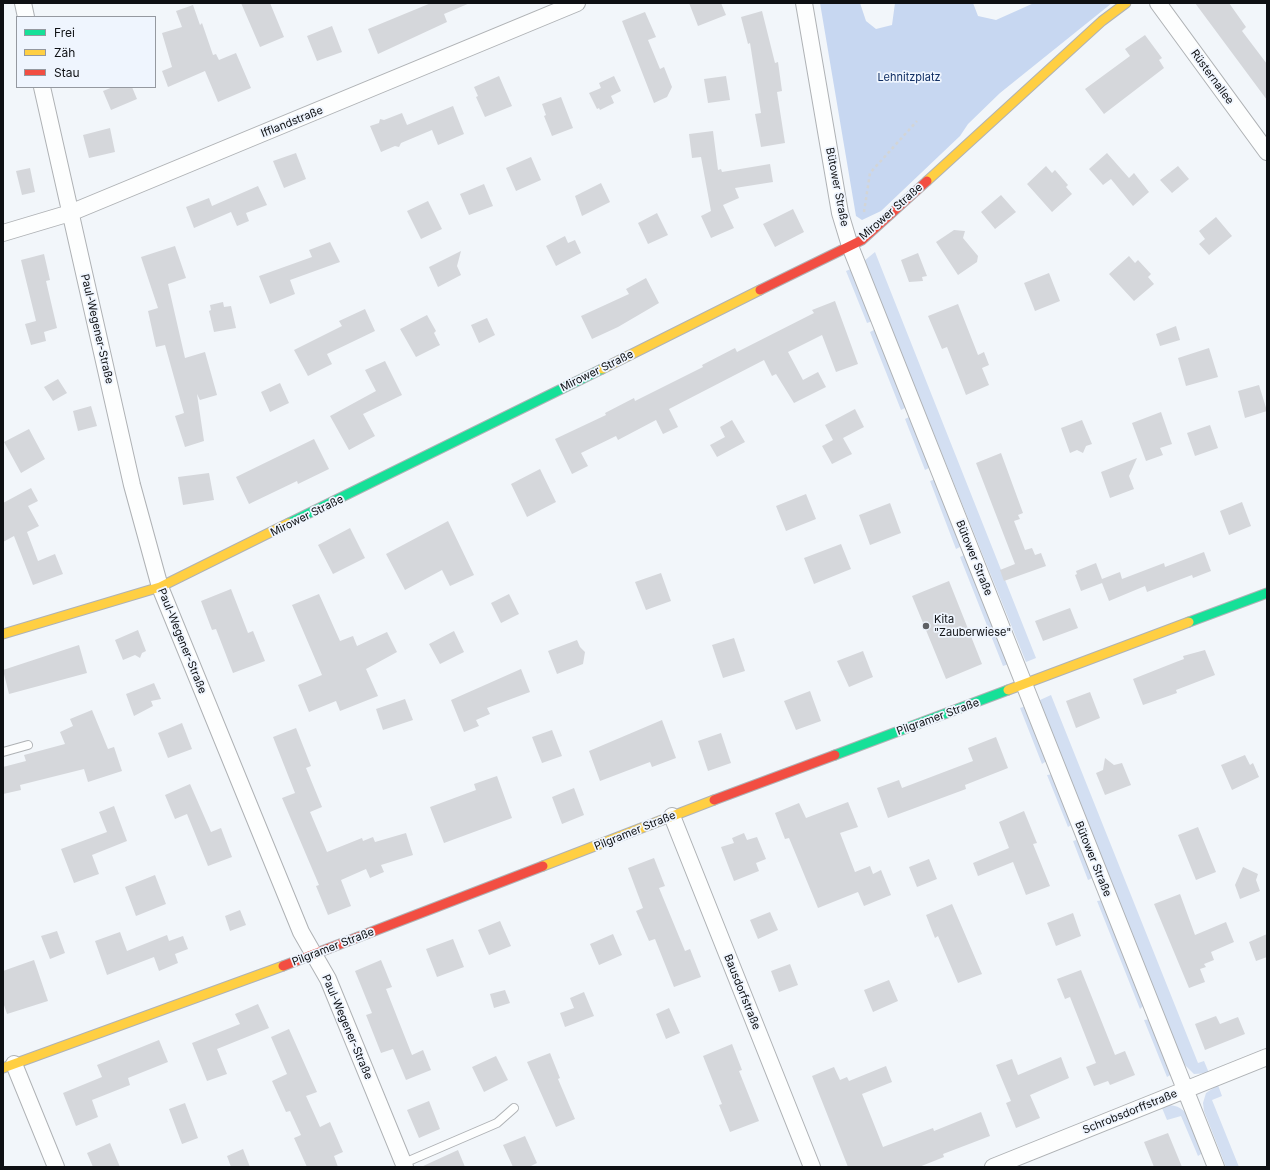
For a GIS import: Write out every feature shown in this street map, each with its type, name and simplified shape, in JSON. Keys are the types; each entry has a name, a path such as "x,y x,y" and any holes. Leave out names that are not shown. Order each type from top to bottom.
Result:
{"street":[{"path":"23,3 26,16"},
{"name":"Ifflandstraße","path":"3,233 70,213 577,3"},
{"name":"Bütower Straße","path":"804,3 840,214 850,246 1216,1167"},
{"name":"Mirower Straße","path":"3,634 160,588 862,240 1102,21 1126,3"},
{"name":"Rüsternallee","path":"1158,3 1267,152"},
{"name":"Paul-Wegener-Straße","path":"42,88 132,485 160,588 300,932 328,979 404,1165"},
{"name":"Pilgramer Straße","path":"8,1066 314,955 672,816 1267,593"},
{"name":"Bausdorfstraße","path":"672,816 812,1167"},
{"name":"Schrobsdorffstraße","path":"993,1167 1267,1057"},
{"path":"8,1066 56,1167"}],"lane":[{"path":"3,752 28,745"},
{"path":"404,1165 497,1123 514,1108"}],"path":[{"path":"874,229 864,214 870,173 917,121"}],"shaded area":[{"path":"875,252 1036,658 1026,662 864,261"},
{"path":"851,269 873,321 867,323 846,271"},
{"path":"876,329 907,407 901,410 870,332"},
{"path":"911,416 931,467 925,470 905,419"},
{"path":"936,479 962,546 956,549 930,481"},
{"path":"966,554 1009,664 1003,666 960,557"},
{"path":"1051,695 1198,1063 1204,1061 1209,1073 1194,1074 1184,1064 1041,706 1040,700"},
{"path":"1026,706 1048,760 1042,764 1020,708"},
{"path":"1054,774 1073,824 1068,827 1047,775"},
{"path":"1080,839 1095,877 1088,880 1073,841"},
{"path":"1104,900 1145,1004 1140,1009 1097,901"},
{"path":"1151,1019 1172,1074 1167,1077 1144,1020"},
{"path":"1218,1085 1222,1096 1212,1100 1239,1167 1226,1167 1204,1111 1203,1103 1206,1093"},
{"path":"1170,1105 1184,1111 1193,1122 1204,1152 1198,1156 1181,1116 1167,1120 1162,1108"}],"green space":[{"name":"Lehnitzplatz","path":"820,3 860,3 866,21 876,29 892,25 895,3 973,3 978,16 996,20 1034,3 1112,3 1000,93 968,124 960,136 881,211 862,220 856,216"}],"building":[{"path":"241,3 270,3 284,37 260,47"},
{"path":"431,3 470,3 444,14 447,22 378,54 368,29"},
{"path":"689,3 721,3 726,15 698,26"},
{"path":"1195,3 1229,3 1246,27 1242,31 1267,64 1267,100"},
{"path":"193,5 200,25 202,23 213,55 216,54 219,60 236,53 251,88 218,102 205,71 168,87 162,71 172,67 162,33 182,27 176,11"},
{"path":"762,11 775,63 778,62 782,91 777,92 785,143 761,147 755,114 761,113 750,43 748,44 741,17"},
{"path":"645,12 656,37 648,40 660,69 664,67 672,87 667,97 654,103 622,21"},
{"path":"332,26 342,52 317,61 307,36"},
{"path":"1145,35 1162,58 1159,60 1164,68 1104,114 1085,89 1130,56 1125,49"},
{"path":"499,76 512,106 485,117 476,97 478,96 474,87"},
{"path":"614,76 621,91 611,96 614,103 600,110 599,108 597,109 589,93 601,88 599,83"},
{"path":"726,76 730,100 708,103 704,79"},
{"path":"110,88 132,88 137,99 111,110 103,91"},
{"path":"561,97 573,128 552,136 544,116 546,115 542,104"},
{"path":"453,106 464,134 438,145 432,130 401,143 399,147 395,146 381,152 370,126 379,123 380,119 384,120 402,113 407,125"},
{"path":"110,128 115,152 89,158 83,135"},
{"path":"713,131 718,170 721,169 722,172 770,164 773,182 735,188 739,198 723,205 734,228 711,238 701,216 711,211 701,157 692,158 689,134"},
{"path":"296,153 306,179 284,188 273,161"},
{"path":"1107,153 1129,178 1134,173 1149,192 1133,206 1111,179 1103,185 1089,169"},
{"path":"531,157 541,180 516,191 506,168"},
{"path":"1046,166 1052,173 1055,170 1068,185 1066,187 1072,194 1052,212 1027,184"},
{"path":"1178,166 1189,179 1172,193 1160,180"},
{"path":"30,168 35,192 22,195 16,171"},
{"path":"601,183 610,202 582,216 575,196"},
{"path":"484,184 493,206 469,215 460,194"},
{"path":"258,186 267,205 246,213 249,221 237,226 231,212 194,228 186,207 209,198 212,206"},
{"path":"1001,195 1016,212 995,229 981,212"},
{"path":"428,201 442,229 421,239 407,211"},
{"path":"793,209 804,232 775,247 763,224"},
{"path":"657,213 668,235 648,244 638,223"},
{"path":"1216,217 1232,236 1209,255 1199,244 1205,239 1199,231"},
{"path":"954,230 965,231 963,238 978,256 977,262 958,275 936,242"},
{"path":"565,236 568,243 575,240 581,253 556,266 546,246"},
{"path":"330,242 340,262 290,280 295,294 270,304 259,276 312,257 309,250"},
{"path":"175,246 186,278 168,284 185,358 205,352 217,395 200,400 197,394 204,441 185,447 175,416 184,413 165,345 156,347 148,311 158,308 141,257"},
{"path":"461,251 457,266 461,275 438,287 429,267"},
{"path":"918,253 927,276 922,277 923,281 909,282 901,260"},
{"path":"44,254 50,280 46,281 57,328 44,332 46,341 31,345 25,324 36,321 21,260"},
{"path":"1129,256 1135,263 1138,260 1151,274 1148,277 1154,284 1134,301 1109,274"},
{"path":"1049,273 1060,301 1035,311 1024,283"},
{"path":"646,278 659,303 618,327 592,339 581,316 629,294 626,289"},
{"path":"835,301 858,364 836,372 822,335 788,352 803,380 818,372 826,387 794,403 776,374 772,376 764,360 669,409 678,427 663,434 656,420 618,440 616,436 581,453 588,466 572,474 555,439 606,415 605,413 634,398 635,401 703,367 702,365 735,348 737,352 814,313 812,310"},
{"path":"223,302 224,307 231,306 236,328 214,332 209,311 211,310 210,305"},
{"path":"958,304 978,355 984,352 989,365 982,368 989,385 966,395 947,347 942,349 928,316"},
{"path":"365,309 375,331 327,354 332,364 308,376 294,350 342,326 339,321"},
{"path":"427,315 436,331 434,333 440,345 416,357 400,329"},
{"path":"487,318 495,335 479,343 471,325"},
{"path":"1176,326 1180,340 1160,346 1156,334"},
{"path":"1209,348 1218,377 1186,386 1178,358"},
{"path":"385,361 402,395 363,414 375,436 349,450 330,416 376,391 365,370"},
{"path":"58,379 67,393 53,401 44,387"},
{"path":"280,383 289,403 270,412 261,392"},
{"path":"1259,385 1267,411 1245,418 1238,391"},
{"path":"91,406 97,426 78,431 73,411"},
{"path":"855,409 864,427 843,438 852,454 832,464 822,446 833,440 825,425"},
{"path":"1161,412 1172,444 1160,448 1163,455 1146,461 1132,423"},
{"path":"732,420 745,442 717,457 710,445 725,437 720,427"},
{"path":"1082,420 1092,444 1086,446 1083,453 1077,450 1070,453 1061,428"},
{"path":"1210,425 1218,448 1195,456 1187,433"},
{"path":"29,429 45,459 21,473 4,442"},
{"path":"314,439 329,469 298,484 297,481 249,504 236,477"},
{"path":"1001,453 1023,513 1018,515 1020,519 1014,521 1025,550 1032,548 1035,555 1041,553 1046,566 1004,581 1000,570 1015,564 976,463"},
{"path":"1137,458 1129,476 1134,489 1110,498 1101,472"},
{"path":"540,469 556,502 527,517 511,484"},
{"path":"209,473 214,500 183,505 178,477"},
{"path":"31,488 38,501 28,506 39,526 27,532 38,561 55,554 63,574 33,585 14,536 3,542 3,503"},
{"path":"806,494 816,519 786,531 776,506"},
{"path":"1242,502 1251,526 1229,535 1220,511"},
{"path":"890,503 901,533 870,545 859,515"},
{"path":"448,521 474,575 450,586 442,570 405,590 386,554"},
{"path":"350,528 365,558 333,574 318,545"},
{"path":"841,544 851,569 814,584 804,558"},
{"path":"1204,552 1211,571 1193,578 1192,575 1147,592 1145,586 1109,601 1102,583 1081,591 1075,575 1077,574 1076,571 1096,563 1102,579 1120,572 1122,579 1164,563 1165,567"},
{"path":"661,573 671,601 646,610 635,582"},
{"path":"949,581 982,664 946,679 912,596"},
{"path":"231,589 248,633 253,631 265,661 233,673 216,629 212,630 201,601"},
{"path":"319,594 340,641 353,636 357,646 387,632 397,652 366,669 378,696 340,711 336,701 309,712 298,685 322,675 292,605"},
{"path":"509,594 519,614 501,623 491,603"},
{"path":"1070,608 1078,628 1043,641 1035,621"},
{"path":"138,630 146,651 142,653 140,658 135,655 123,660 115,640"},
{"path":"454,631 464,652 440,664 429,644"},
{"path":"734,638 745,671 723,678 712,645"},
{"path":"577,640 580,647 585,652 583,664 557,674 548,651"},
{"path":"79,645 87,673 9,694 3,670"},
{"path":"1205,650 1215,675 1176,690 1177,693 1143,705 1133,679 1184,659 1183,656"},
{"path":"863,651 873,677 849,687 837,661"},
{"path":"521,669 530,692 487,708 490,714 476,720 479,726 464,732 451,700"},
{"path":"154,683 161,699 151,701 153,706 134,716 126,694"},
{"path":"810,691 821,721 796,730 784,701"},
{"path":"1090,692 1100,718 1076,728 1066,701"},
{"path":"405,699 413,720 383,730 376,709"},
{"path":"92,710 108,749 114,747 122,771 88,782 84,769 20,785 21,790 3,794 3,767 26,761 24,755 65,744 60,732 73,726 70,719"},
{"path":"662,720 676,758 652,767 650,762 600,781 589,751"},
{"path":"182,723 192,749 168,758 158,733"},
{"path":"296,728 311,766 306,768 322,807 310,812 327,852 362,838 363,841 373,837 375,842 406,833 413,855 381,865 384,872 370,878 366,869 341,880 351,906 328,915 316,886 319,885 282,798 295,793 273,737"},
{"path":"552,730 562,756 542,763 532,737"},
{"path":"721,733 731,763 708,771 698,741"},
{"path":"996,737 1008,768 965,785 966,789 888,818 877,788 899,780 902,788 973,761 968,748"},
{"path":"1245,755 1250,765 1253,763 1259,777 1232,790 1221,765"},
{"path":"1105,758 1114,765 1122,763 1131,785 1105,795 1096,773 1103,770"},
{"path":"497,776 512,818 444,843 430,807 476,790 474,784"},
{"path":"190,784 211,832 221,828 232,857 208,866 187,814 175,819 165,795"},
{"path":"574,788 584,815 562,824 552,797"},
{"path":"848,802 858,827 840,833 855,872 870,866 873,874 881,870 891,895 864,906 858,892 818,908 789,838 785,839 775,813 799,803 806,818"},
{"path":"114,806 127,841 92,855 99,874 74,883 61,849 107,832 99,812"},
{"path":"1024,811 1037,843 1033,844 1050,886 1026,895 1013,862 978,876 973,863 1009,848 999,822"},
{"path":"1198,827 1216,872 1196,880 1178,835"},
{"path":"744,833 747,840 757,837 766,859 756,863 759,871 734,881 721,847 734,843 732,838"},
{"path":"654,858 665,886 659,888 685,951 690,949 701,977 674,987 655,939 649,941 636,911 643,908 628,868"},
{"path":"929,859 937,879 917,887 909,867"},
{"path":"1243,867 1258,874 1256,880 1260,891 1240,899 1235,885"},
{"path":"155,875 166,904 136,916 125,887"},
{"path":"1180,894 1195,935 1226,922 1234,942 1211,952 1214,960 1204,964 1206,967 1200,969 1205,982 1189,988 1154,904"},
{"path":"952,904 982,974 958,983 938,936 935,938 926,915"},
{"path":"240,910 246,925 230,931 225,916"},
{"path":"770,912 778,930 758,939 750,920"},
{"path":"1073,913 1081,936 1056,946 1047,923"},
{"path":"500,921 511,946 489,955 478,930"},
{"path":"57,931 65,953 50,959 41,936"},
{"path":"120,932 127,951 167,935 169,941 183,936 188,949 175,954 178,963 159,971 154,957 107,975 95,941"},
{"path":"613,934 622,955 599,965 590,944"},
{"path":"1267,934 1267,957 1256,961 1249,942"},
{"path":"453,939 464,967 437,977 426,949"},
{"path":"34,960 48,1001 7,1014 3,1002 3,971"},
{"path":"381,960 392,987 386,989 412,1055 423,1050 431,1070 406,1080 393,1049 381,1053 366,1015 372,1013 355,971"},
{"path":"790,964 798,985 779,992 771,971"},
{"path":"1081,970 1115,1055 1125,1051 1135,1075 1110,1085 1108,1081 1094,1086 1086,1067 1096,1063 1070,997 1065,999 1057,979"},
{"path":"889,980 898,1001 873,1012 864,990"},
{"path":"505,990 510,1003 494,1008 490,994"},
{"path":"584,992 594,1016 565,1027 560,1013 574,1008 570,998"},
{"path":"258,1004 269,1028 217,1049 227,1074 207,1081 192,1043 240,1024 235,1014"},
{"path":"669,1008 680,1033 666,1039 656,1014"},
{"path":"1216,1016 1220,1024 1238,1017 1245,1034 1205,1050 1195,1024"},
{"path":"289,1029 317,1092 306,1096 320,1127 330,1122 343,1152 334,1156 338,1167 307,1167 294,1138 301,1135 290,1111 286,1112 272,1081 287,1074 271,1037"},
{"path":"159,1040 168,1062 128,1078 130,1085 92,1100 98,1117 76,1126 63,1093 102,1077 97,1065"},
{"path":"732,1044 742,1070 739,1071 759,1121 730,1132 719,1105 722,1104 703,1056"},
{"path":"550,1053 560,1078 558,1079 575,1119 556,1127 527,1062"},
{"path":"496,1056 508,1080 484,1092 472,1067"},
{"path":"1061,1057 1069,1078 1030,1095 1040,1118 1016,1128 1006,1103 1011,1101 996,1065 1012,1059 1018,1075"},
{"path":"886,1066 892,1082 862,1094 883,1147 933,1128 934,1131 981,1112 990,1136 943,1154 944,1157 919,1167 848,1167 812,1076 834,1067 840,1080 847,1077 849,1081"},
{"path":"429,1101 440,1129 419,1138 407,1110"},
{"path":"185,1103 198,1138 182,1144 169,1109"},
{"path":"1168,1133 1182,1167 1154,1167 1144,1142"},
{"path":"525,1136 537,1163 529,1167 513,1167 503,1145"},
{"path":"110,1143 120,1167 93,1167 87,1153"},
{"path":"243,1149 250,1167 231,1167 227,1156"},
{"path":"458,1150 465,1167 421,1167"}],"traffic: fast":[{"path":"289,523 602,369"},
{"path":"1189,622 1267,593"},
{"path":"835,755 1008,690"}],"traffic: slow":[{"path":"927,181 1102,21 1126,3"},
{"path":"602,369 760,290"},
{"path":"3,634 160,587 289,523"},
{"path":"1008,690 1189,622"},
{"path":"543,866 714,800"},
{"path":"3,1068 283,966"}],"traffic: jam":[{"path":"760,290 862,240 927,181"},
{"path":"714,800 835,755"},
{"path":"283,966 543,866"}],"place":[{"name":"Kita \"Zauberwiese\"","path":"926,626"}]}
